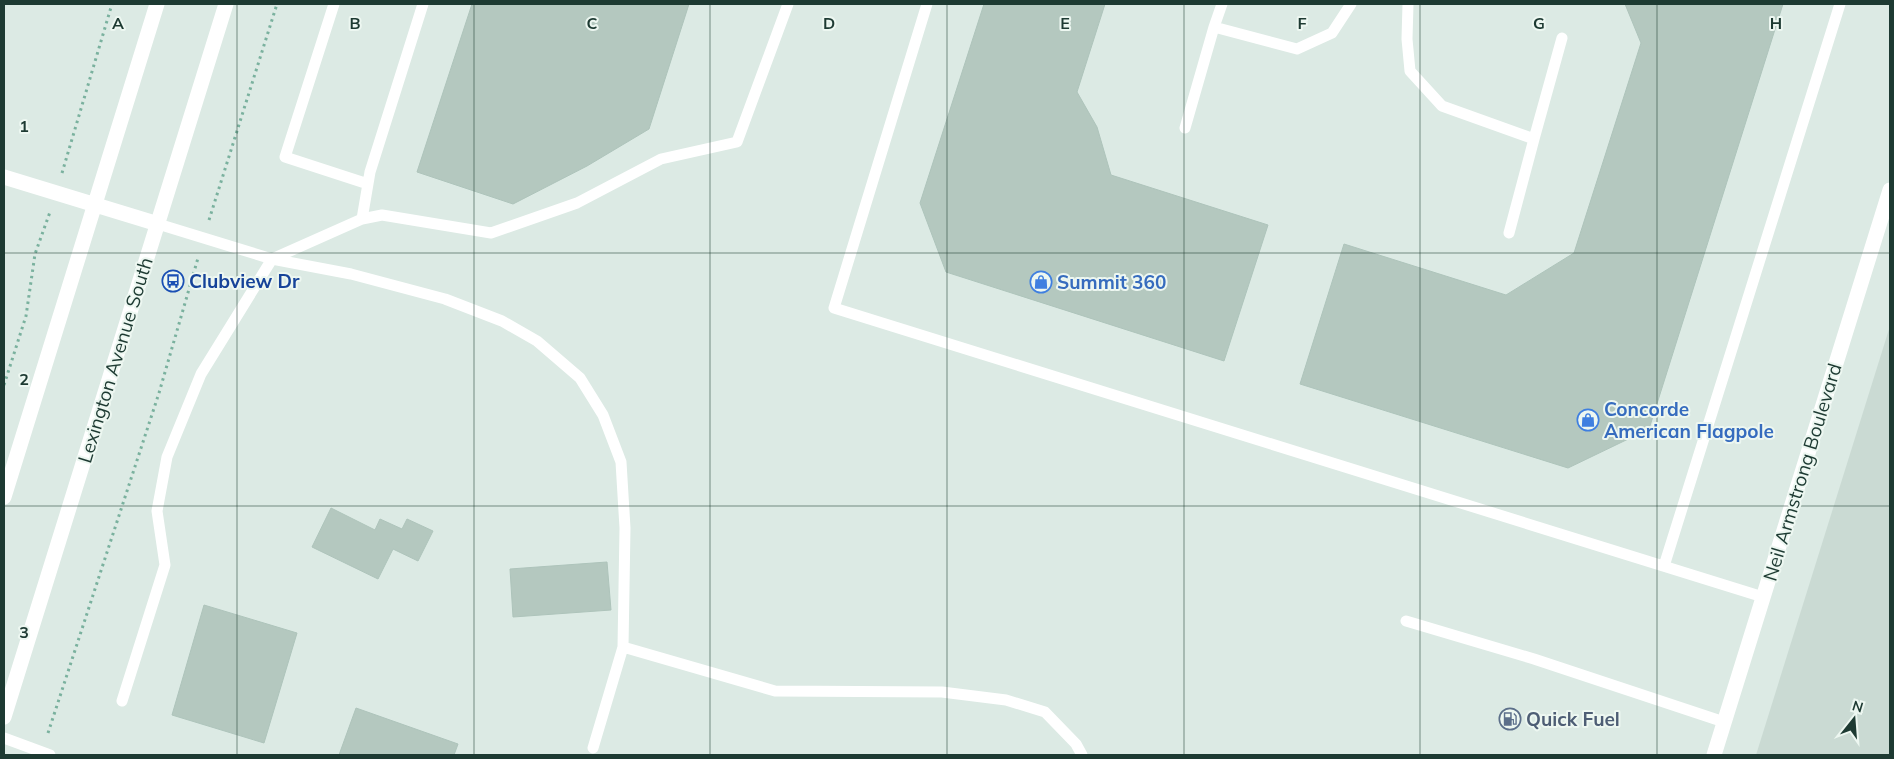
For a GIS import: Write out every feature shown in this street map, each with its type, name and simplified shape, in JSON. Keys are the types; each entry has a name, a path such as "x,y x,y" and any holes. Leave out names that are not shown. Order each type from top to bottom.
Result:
{"street":[{"path":"4,497 158,4"},
{"name":"Lexington Avenue South","path":"4,717 226,4"},
{"path":"4,177 158,224"},
{"name":"Neil Armstrong Boulevard","path":"1714,755 1890,190"}],"lane":[{"path":"334,4 285,157 368,184"},
{"path":"362,219 368,184 423,4"},
{"path":"122,701 165,565 157,511 167,457 201,374 272,259 362,219 382,215 491,233 577,203 661,159 737,142 788,4"},
{"path":"927,4 834,308 1764,597"},
{"path":"1186,128 1222,4"},
{"path":"1214,28 1297,49 1332,33 1352,4"},
{"path":"1408,4 1407,39 1410,71 1442,106 1534,139"},
{"path":"1664,566 1840,4"},
{"path":"1509,233 1562,38"},
{"path":"158,224 272,259 351,274 445,298 502,321 537,341 580,378 603,415 620,462 625,528 623,647 593,748"},
{"path":"1406,621 1534,659 1724,722"},
{"path":"623,647 775,691 942,692 1006,700 1045,712 1076,744 1082,755"},
{"path":"4,738 46,754"}],"path":[{"path":"46,754 159,394 203,238 277,4"}],"shaded area":[{"path":"1890,326 1890,755 1756,755"}],"building":[{"path":"472,4 689,4 649,129 587,166 513,204 417,172"},
{"path":"984,4 1105,4 1077,92 1097,127 1111,175 1268,225 1224,361 946,272 920,203"},
{"path":"1625,4 1783,4 1649,429 1568,468 1300,384 1344,244 1506,295 1574,253 1641,43"},
{"path":"331,508 375,530 380,519 402,529 407,519 433,531 418,561 393,549 378,579 312,547"},
{"path":"607,562 611,610 513,617 510,569"},
{"path":"204,605 297,633 264,743 172,715"},
{"path":"356,708 458,744 454,755 339,755"}],"place":[{"name":"Clubview Dr","path":"173,281"},
{"name":"Summit 360","path":"1041,282"},
{"name":"Concorde American Flagpole","path":"1588,420"},
{"name":"Quick Fuel","path":"1510,719"}]}
